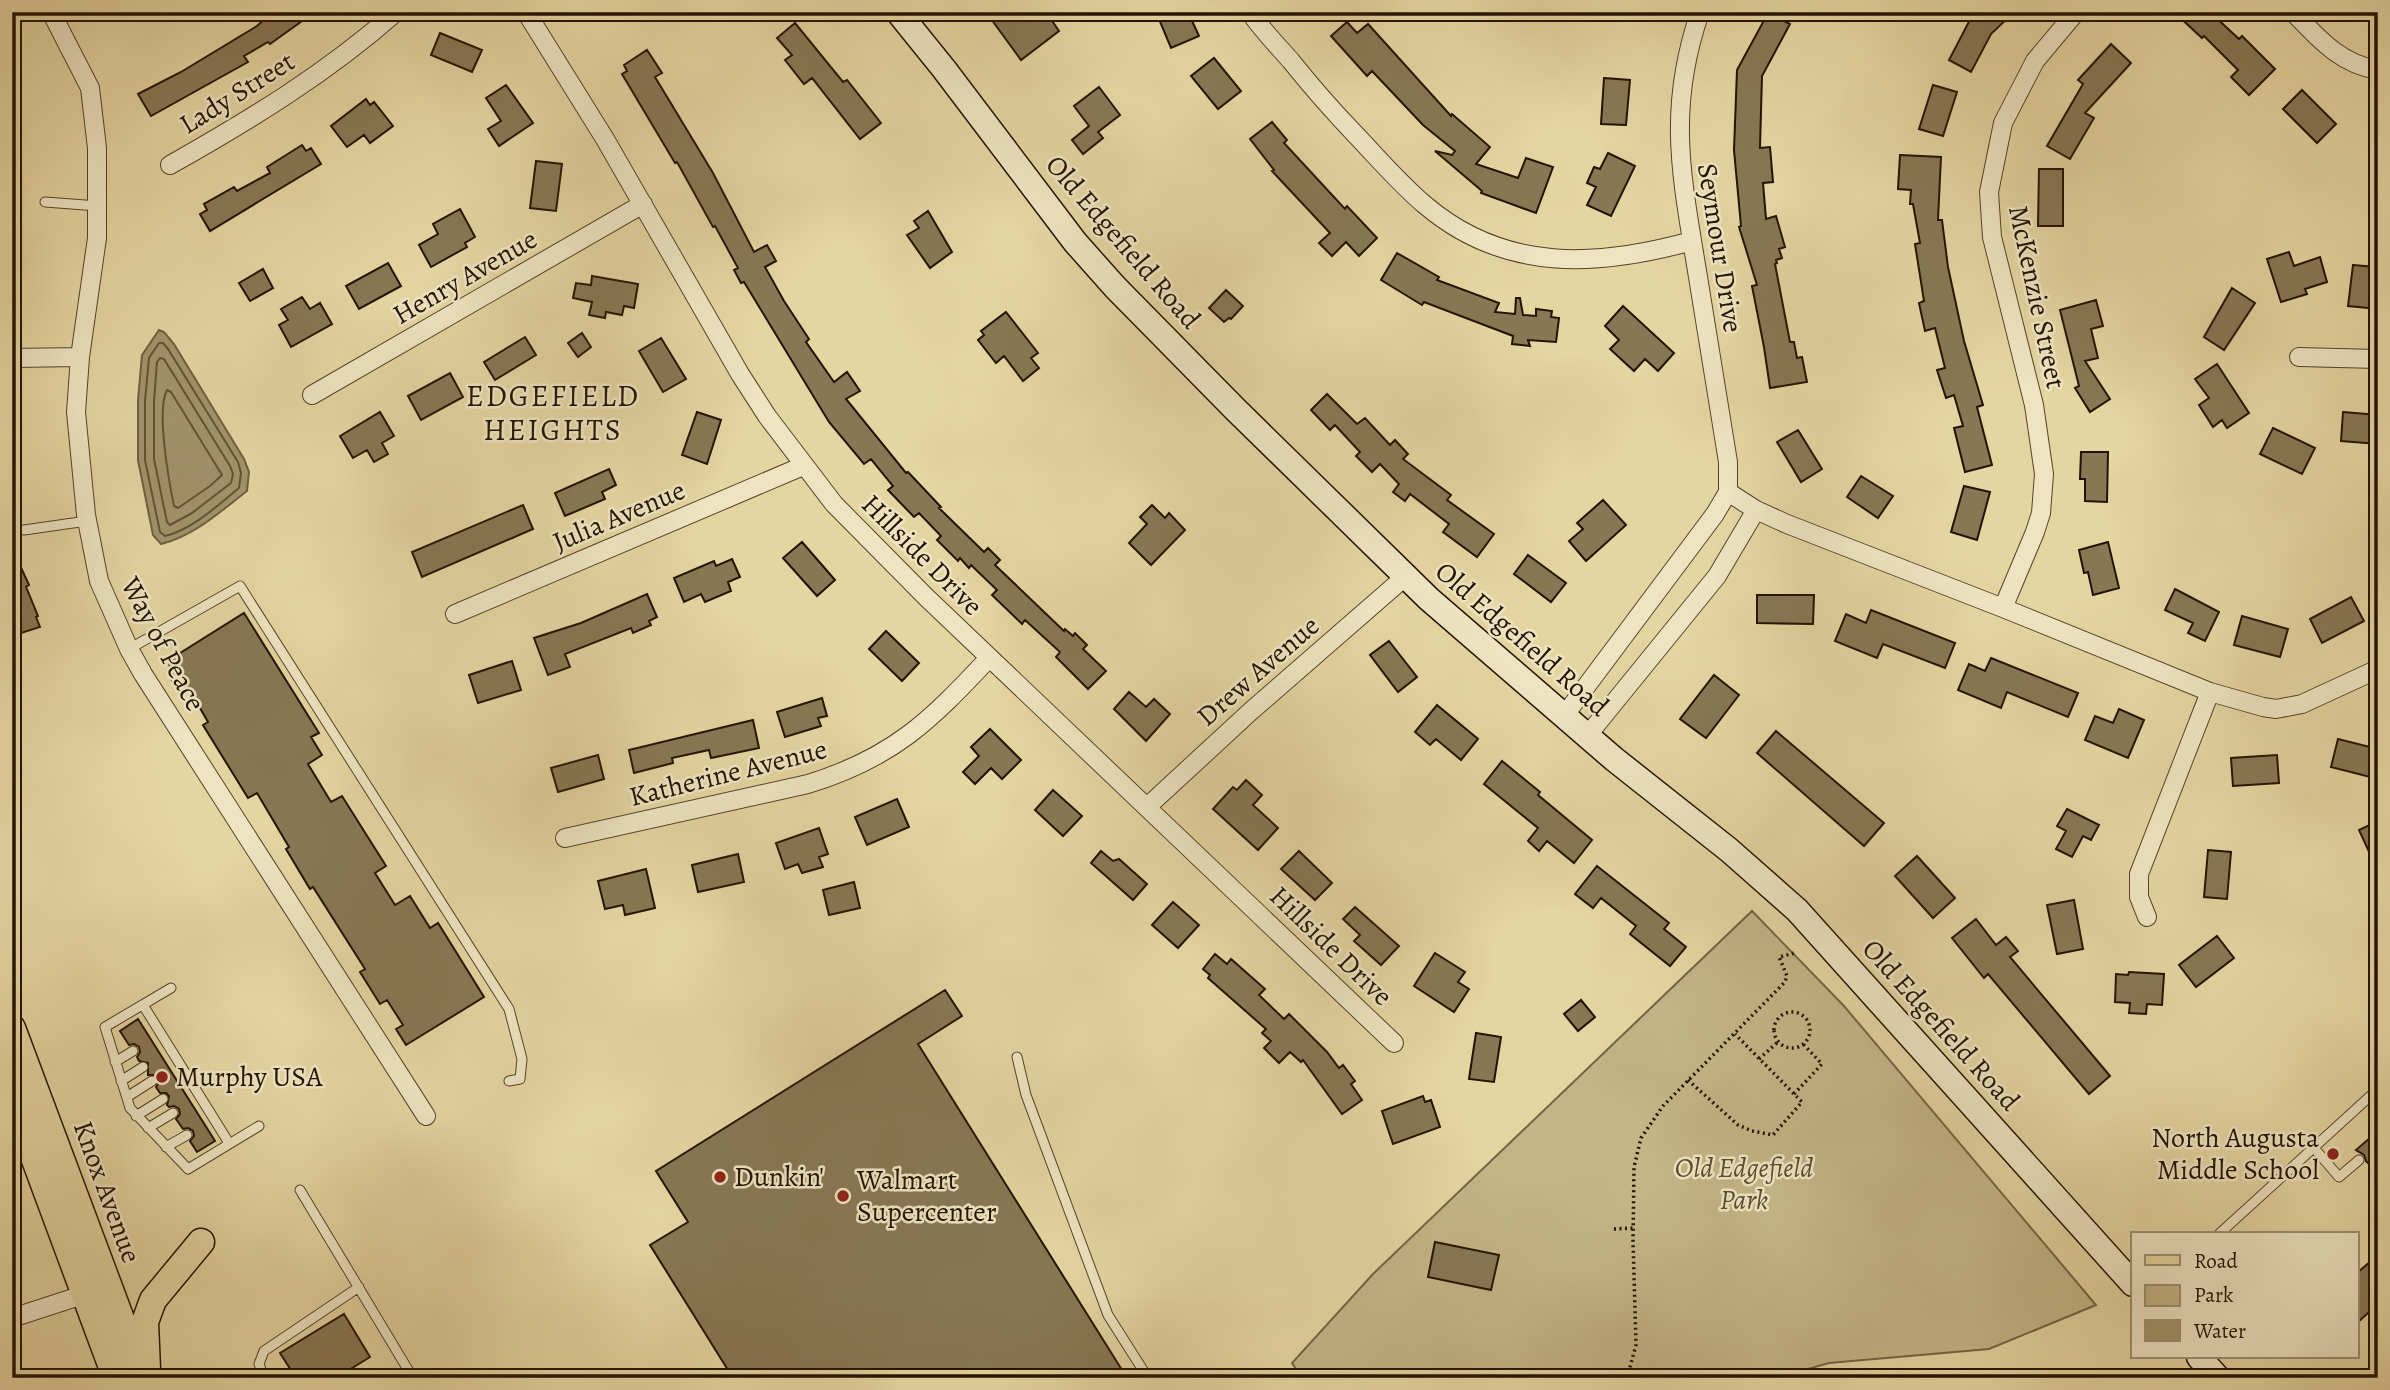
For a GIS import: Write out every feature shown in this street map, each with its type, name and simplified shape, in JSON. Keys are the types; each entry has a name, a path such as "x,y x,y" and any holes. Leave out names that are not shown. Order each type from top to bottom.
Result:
{"main road":[{"name":"Knox Avenue","path":"12,1028 97,1291 116,1378"},
{"name":"Knox Avenue","path":"12,1098 97,1291 145,1378"},
{"path":"145,1378 145,1322 153,1300 201,1242"}],"street":[{"name":"Way of Peace","path":"51,12 90,88 97,148 97,238 80,357 76,412 87,520 99,581 143,674 426,1116"},
{"name":"Lady Street","path":"170,164 229,132 296,89 352,49 396,12"},
{"name":"Hillside Drive","path":"526,12 643,204 740,374 803,466 844,513 989,658 1394,1043"},
{"name":"Old Edgefield Road","path":"898,12 1075,242 1115,287 1429,599 1587,736 1755,872 1803,917 2131,1282"},
{"path":"1250,12 1335,113 1408,190 1426,206 1468,234 1539,257 1578,260 1633,256 1692,241"},
{"name":"Seymour Drive","path":"1700,12 1685,64 1680,94 1679,130 1684,196 1728,462 1728,492"},
{"name":"McKenzie Street","path":"2003,608 2041,513 2044,474 2034,405 1992,237 1989,192 2003,123 2035,61 2076,12"},
{"path":"2292,12 2331,50 2350,62 2378,70"},
{"name":"Henry Avenue","path":"312,395 643,204"},
{"path":"12,358 80,357"},
{"path":"2299,358 2378,359"},
{"name":"Julia Avenue","path":"454,614 803,466"},
{"path":"1564,716 1715,514 1728,492 1756,510 1787,524 2210,692 2263,707 2289,707 2378,669"},
{"path":"1587,736 1717,576 1756,510"},
{"name":"Drew Avenue","path":"1147,807 1251,711 1406,576"},
{"name":"Katherine Avenue","path":"565,838 808,784 861,765 896,745 920,727 943,707 989,658"},
{"path":"2147,917 2139,897 2139,874 2210,692"},
{"path":"12,1318 97,1291"},
{"path":"2200,1358 2218,1378"}],"lane":[{"path":"46,202 98,206"},
{"path":"24,530 87,520"},
{"path":"129,649 240,586 509,1009 522,1059 520,1079 509,1081"},
{"path":"172,988 105,1027 130,1108 187,1169 259,1125"},
{"path":"143,1004 229,1143"},
{"path":"151,1040 161,1033"},
{"path":"162,1056 171,1050"},
{"path":"116,1062 133,1051"},
{"path":"1017,1057 1026,1095 1108,1315 1148,1378"},
{"path":"170,1070 180,1064"},
{"path":"121,1081 143,1067"},
{"path":"127,1097 152,1081"},
{"path":"182,1088 191,1082"},
{"path":"2221,1232 2378,1089"},
{"path":"191,1102 200,1096"},
{"path":"136,1116 163,1099"},
{"path":"148,1128 173,1113"},
{"path":"205,1124 214,1119"},
{"path":"166,1147 187,1135"},
{"path":"2314,1148 2339,1177 2359,1160"},
{"path":"300,1190 413,1378"},
{"path":"264,1378 259,1364 264,1351 359,1287"}],"path":[{"path":"1627,1378 1636,1345 1633,1228 1634,1161 1638,1146 1651,1120 1787,979 1779,957 1795,953"},
{"path":"1795,1012 1805,1018 1810,1028 1803,1044 1789,1047 1779,1041 1774,1031 1776,1022 1784,1014 1795,1012"},
{"path":"1688,1080 1738,1125 1773,1135 1802,1102 1734,1033"},
{"path":"1759,1059 1779,1041"},
{"path":"1794,1094 1822,1064 1803,1044"},
{"path":"1614,1229 1633,1228"}],"green space":[{"name":"Old Edgefield Park","path":"1752,911 1844,1006 2096,1305 1989,1349 1829,1363 1776,1378 1302,1378 1292,1363 1373,1274"}],"water":[{"path":"159,330 174,344 244,459 249,472 247,491 196,529 161,544 153,535 138,460 138,400 142,355"}],"building":[{"path":"273,12 295,12 302,21 270,44 268,42 244,56 248,62 151,116 138,94 181,72 257,26"},
{"path":"986,12 1046,12 1059,31 1021,60"},
{"path":"1156,12 1188,12 1199,36 1171,48"},
{"path":"1974,12 2014,12 1991,34 1971,72 1949,60"},
{"path":"2174,12 2210,12 2239,39 2242,36 2275,69 2249,95 2231,77 2238,70 2204,36 2202,38"},
{"path":"1768,13 1790,24 1762,76 1760,148 1770,147 1773,182 1763,183 1766,219 1776,216 1785,247 1779,249 1782,258 1776,260 1775,264 1790,342 1794,342 1797,358 1802,357 1807,382 1770,388 1752,286 1757,285 1739,227 1734,150 1737,70"},
{"path":"1347,22 1357,33 1368,24 1451,116 1452,114 1490,147 1476,164 1518,178 1526,158 1553,167 1536,213 1481,193 1482,191 1435,151 1452,155 1455,151 1423,125 1372,71 1367,76 1331,36"},
{"path":"795,23 843,82 847,80 881,123 860,139 812,78 804,84 785,60 792,55 777,38"},
{"path":"440,33 482,50 472,72 431,55"},
{"path":"2111,44 2131,63 2085,113 2094,118 2070,159 2047,146 2083,84 2078,80"},
{"path":"647,50 662,73 655,77 713,173 754,252 767,245 776,261 765,267 809,339 806,342 834,382 847,372 860,391 846,399 906,473 908,472 941,507 939,508 984,552 988,548 1000,560 995,565 1064,631 1065,629 1073,636 1075,633 1087,645 1083,649 1106,671 1088,689 1056,657 1060,652 1025,620 1022,624 992,595 997,590 971,565 969,568 960,558 958,561 937,540 941,536 919,513 914,517 888,490 893,486 871,459 864,464 829,422 744,282 741,283 734,270 738,268 715,226 713,227 677,162 675,163 622,74 627,71 624,65"},
{"path":"1214,58 1241,91 1218,109 1191,76"},
{"path":"1604,78 1630,80 1626,125 1601,124"},
{"path":"506,85 533,123 499,146 488,129 501,121 486,98"},
{"path":"1933,85 1957,92 1943,136 1919,129"},
{"path":"1099,87 1120,115 1098,132 1103,138 1083,154 1072,140 1089,126 1074,106"},
{"path":"2302,90 2336,124 2317,143 2283,109"},
{"path":"366,99 370,105 374,102 393,126 370,143 364,135 347,147 331,126"},
{"path":"1272,122 1287,140 1284,143 1345,209 1347,206 1377,238 1359,256 1346,242 1332,256 1319,243 1330,233 1272,171 1274,170 1250,139"},
{"path":"302,145 306,151 311,148 321,164 210,231 200,214 207,210 204,204 234,187 237,191 270,173 267,167"},
{"path":"1608,153 1635,166 1611,216 1587,205 1596,187 1587,183 1594,167 1600,169"},
{"path":"1900,155 1941,157 1938,220 1942,220 1948,267 1964,341 1983,405 1977,407 1992,465 1965,472 1954,428 1963,426 1954,395 1946,398 1937,370 1945,368 1935,328 1925,331 1919,303 1924,301 1915,244 1920,243 1913,204 1910,204 1911,190 1898,189"},
{"path":"536,161 562,164 556,211 530,208"},
{"path":"2039,169 2063,169 2063,226 2038,226"},
{"path":"460,209 475,237 465,243 467,247 431,267 419,245 438,234 433,224"},
{"path":"928,211 952,252 930,268 907,235 919,228 914,221"},
{"path":"2289,252 2294,266 2320,257 2327,282 2305,289 2307,294 2281,302 2267,259"},
{"path":"1397,253 1439,277 1437,280 1499,303 1495,312 1515,314 1516,298 1520,298 1523,315 1536,316 1536,309 1552,311 1551,317 1559,318 1556,342 1528,340 1530,346 1512,344 1513,336 1424,302 1422,305 1381,280"},
{"path":"388,263 401,286 359,309 346,286"},
{"path":"2353,265 2375,267 2373,281 2378,282 2378,309 2348,306"},
{"path":"263,269 273,288 250,301 239,283"},
{"path":"592,276 638,284 634,308 624,306 622,315 606,312 605,318 589,315 592,302 573,298 576,283 591,285"},
{"path":"2232,288 2255,303 2224,350 2204,337"},
{"path":"1226,290 1243,306 1231,319 1224,322 1209,308"},
{"path":"302,297 310,309 320,303 332,324 291,347 279,325 288,320 281,309"},
{"path":"2096,300 2103,326 2091,329 2098,358 2085,361 2110,399 2090,412 2075,388 2079,386 2060,310"},
{"path":"1623,306 1674,353 1658,371 1645,359 1634,371 1610,349 1619,340 1605,326"},
{"path":"1006,312 1038,353 1031,358 1039,368 1023,381 1004,356 996,363 978,340 984,335 981,331"},
{"path":"582,333 591,347 578,357 568,343"},
{"path":"525,337 536,355 495,380 484,362"},
{"path":"661,338 686,379 663,392 639,351"},
{"path":"2217,364 2249,413 2227,428 2222,420 2213,427 2199,405 2209,398 2195,379"},
{"path":"450,373 463,397 421,420 408,396"},
{"path":"1327,394 1357,424 1365,418 1390,445 1395,440 1408,454 1403,459 1451,495 1447,500 1494,534 1477,557 1443,532 1449,524 1410,494 1405,501 1393,492 1399,484 1380,464 1372,472 1356,456 1360,452 1335,425 1330,430 1311,410"},
{"path":"380,412 394,436 382,443 388,454 374,462 367,450 353,458 340,436"},
{"path":"697,412 721,420 707,464 682,455"},
{"path":"2343,412 2378,415 2378,444 2341,441"},
{"path":"2273,428 2315,448 2302,474 2260,454"},
{"path":"1798,430 1822,469 1801,482 1777,442"},
{"path":"2081,452 2108,452 2107,502 2085,501 2085,479 2080,479"},
{"path":"609,469 616,485 602,492 605,499 565,516 555,493"},
{"path":"1861,476 1893,496 1878,518 1847,497"},
{"path":"1964,486 1990,492 1977,540 1951,532"},
{"path":"1603,500 1626,525 1586,561 1569,541 1583,529 1577,523"},
{"path":"523,505 533,529 422,577 412,552"},
{"path":"1152,505 1165,518 1169,513 1185,530 1151,565 1129,543 1147,524 1140,517"},
{"path":"802,542 835,580 817,596 783,558"},
{"path":"2108,542 2119,588 2093,595 2079,550"},
{"path":"12,548 29,585 26,587 40,627 12,636"},
{"path":"1528,555 1566,583 1551,602 1514,574"},
{"path":"732,559 740,577 728,582 731,591 705,602 701,594 684,602 674,578 714,561 716,566"},
{"path":"2175,589 2219,612 2205,641 2188,633 2193,623 2165,610"},
{"path":"647,594 657,617 649,621 651,625 633,633 631,628 565,654 570,667 548,675 534,638 581,623"},
{"path":"1757,595 1814,595 1813,624 1757,623"},
{"path":"2351,597 2364,621 2322,643 2310,619"},
{"path":"1871,610 1955,643 1945,668 1883,644 1877,658 1835,641 1846,614 1866,623"},
{"path":"244,613 319,733 311,737 322,755 308,764 331,802 342,796 386,866 375,873 395,905 410,896 430,928 438,923 484,997 406,1045 396,1029 403,1025 387,1000 380,1004 360,972 365,969 313,887 310,889 257,793 248,798 203,725 208,722 189,689 180,694 171,679 169,660"},
{"path":"2242,616 2288,629 2280,657 2234,645"},
{"path":"886,631 919,663 902,681 869,649"},
{"path":"1389,641 1417,677 1398,692 1370,655"},
{"path":"1991,658 2078,693 2068,717 2007,692 2001,708 1958,690 1969,664 1985,671"},
{"path":"512,661 521,690 478,703 469,675"},
{"path":"1714,675 1739,695 1706,738 1680,719"},
{"path":"1129,692 1146,707 1154,699 1170,714 1146,741 1114,709"},
{"path":"822,698 827,716 818,718 821,726 785,737 777,712"},
{"path":"1437,705 1478,739 1461,760 1436,739 1430,745 1415,732"},
{"path":"2119,709 2144,720 2128,758 2085,740 2095,716 2113,723"},
{"path":"753,720 759,748 711,758 709,750 672,758 673,763 634,773 629,750"},
{"path":"990,729 1021,760 1002,779 991,768 975,784 963,772 979,756 971,747"},
{"path":"1776,731 1884,823 1864,846 1757,753"},
{"path":"2338,739 2378,749 2378,779 2331,767"},
{"path":"598,755 604,779 558,792 551,768"},
{"path":"2277,755 2279,783 2233,786 2231,758"},
{"path":"1502,761 1592,840 1574,863 1547,841 1539,851 1528,841 1538,828 1484,784"},
{"path":"1246,780 1262,795 1253,805 1278,828 1258,850 1213,809 1233,787 1237,790"},
{"path":"1053,790 1082,816 1063,836 1035,810"},
{"path":"897,799 909,827 867,845 855,817"},
{"path":"2067,809 2099,825 2091,840 2083,836 2072,857 2056,849 2066,831 2057,826"},
{"path":"2378,821 2378,871 2359,830"},
{"path":"819,828 828,854 819,857 823,867 802,873 798,864 785,869 776,843"},
{"path":"2208,850 2231,852 2227,899 2204,897"},
{"path":"1101,851 1113,861 1119,859 1147,884 1133,900 1091,863"},
{"path":"1299,851 1332,883 1315,900 1281,869"},
{"path":"738,854 744,882 698,892 692,865"},
{"path":"1917,856 1955,898 1933,918 1895,876"},
{"path":"1597,866 1669,923 1664,929 1686,947 1670,966 1630,934 1636,926 1601,898 1593,908 1575,894"},
{"path":"646,869 655,908 625,915 623,905 605,909 598,881"},
{"path":"854,882 860,908 829,915 823,890"},
{"path":"2074,900 2083,949 2057,954 2047,905"},
{"path":"1173,902 1199,925 1178,948 1152,925"},
{"path":"1355,907 1399,946 1381,965 1354,941 1360,935 1343,919"},
{"path":"1976,919 1996,945 2006,937 2018,951 2010,957 2110,1076 2089,1094 1988,974 1984,978 1952,938"},
{"path":"2217,936 2234,958 2196,987 2179,965"},
{"path":"1435,953 1465,972 1458,982 1469,989 1454,1012 1414,986"},
{"path":"1215,954 1227,964 1231,959 1265,989 1259,995 1284,1019 1289,1014 1339,1068 1343,1065 1355,1081 1351,1084 1362,1100 1342,1114 1303,1060 1301,1062 1290,1052 1279,1063 1264,1048 1271,1041 1262,1033 1266,1029 1208,978 1210,975 1203,969"},
{"path":"2129,972 2164,974 2162,1005 2147,1004 2146,1014 2129,1013 2130,1003 2115,1002 2116,974 2128,975"},
{"name":"Walmart Supercenter","path":"945,990 962,1016 918,1044 1127,1378 733,1378 650,1245 688,1222 656,1171"},
{"path":"1581,1000 1595,1017 1578,1031 1564,1014"},
{"path":"138,1019 215,1141 197,1152 190,1141 194,1136 193,1131 183,1129 176,1119 180,1114 179,1109 167,1105 169,1096 160,1093 156,1087 158,1078 148,1075 148,1063 139,1061 137,1057 139,1047 129,1045 120,1031"},
{"path":"1476,1033 1501,1037 1494,1082 1469,1079"},
{"path":"1423,1096 1425,1102 1431,1100 1440,1127 1393,1144 1382,1111"},
{"path":"2378,1131 2378,1174 2364,1155 2356,1150"},
{"path":"1435,1242 1499,1255 1491,1290 1428,1277"},
{"path":"2378,1255 2378,1304 2358,1322 2358,1272"},
{"path":"344,1314 370,1357 336,1378 296,1378 280,1353"}],"place":[{"name":"Murphy USA","path":"162,1077"},
{"name":"North Augusta Middle School","path":"2333,1154"},
{"name":"Dunkin'","path":"720,1177"},
{"name":"Walmart Supercenter","path":"843,1196"}],"district":[{"name":"EDGEFIELD HEIGHTS","path":"553,413"}]}
